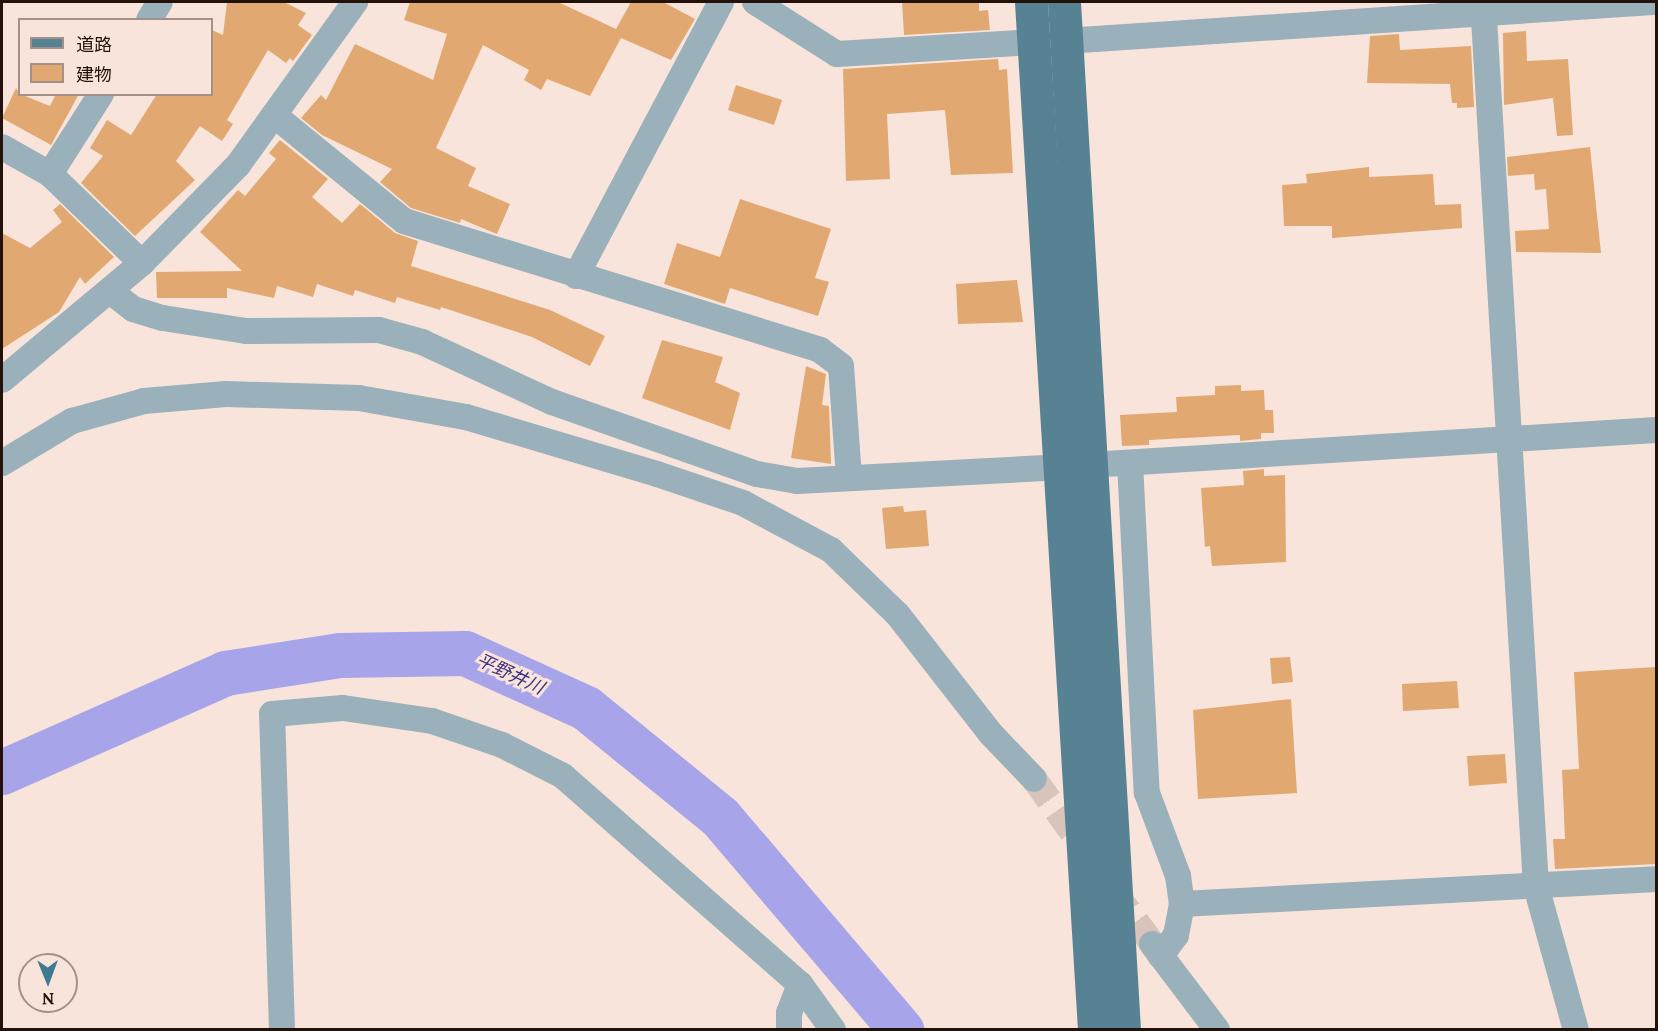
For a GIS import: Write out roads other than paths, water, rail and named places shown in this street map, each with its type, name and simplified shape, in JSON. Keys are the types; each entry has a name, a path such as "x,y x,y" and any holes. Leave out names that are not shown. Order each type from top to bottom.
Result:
{"main road":[{"path":"1031,2 1075,466 1124,1029"},
{"path":"1064,2 1075,466 1094,1029"}],"street":[{"path":"150,18 160,2"},
{"path":"2,379 142,263 238,165 355,2"},
{"path":"576,276 721,2"},
{"path":"755,2 837,54 1033,42"},
{"path":"1065,41 1483,7 1653,2"},
{"path":"1483,7 1507,440 1536,886 1576,1029"},
{"path":"50,174 100,96"},
{"path":"274,115 404,221 820,350 841,366 849,478"},
{"path":"2,147 50,174 142,263"},
{"path":"110,291 133,309 163,318 226,328 379,330 422,342 552,402 757,474 796,481 1130,463 1656,430"},
{"path":"2,463 72,421 144,401 236,394 359,398 466,417 657,474 743,503 831,550 898,615 991,734 1034,779"},
{"path":"1130,463 1147,793 1178,876 1182,904 1176,935 1157,950 1217,1029"},
{"path":"282,1029 272,714 343,708 432,722 502,745 563,776 800,984 833,1029"},
{"path":"1182,904 1656,879"},
{"path":"789,1029 789,1013 800,984"}],"waterway":[{"name":"平野井川","path":"2,772 225,673 340,655 465,653 586,708 720,817 901,1030"}],"tunnel":[{"path":"1034,779 1085,850"},
{"path":"1113,890 1152,943"}]}
